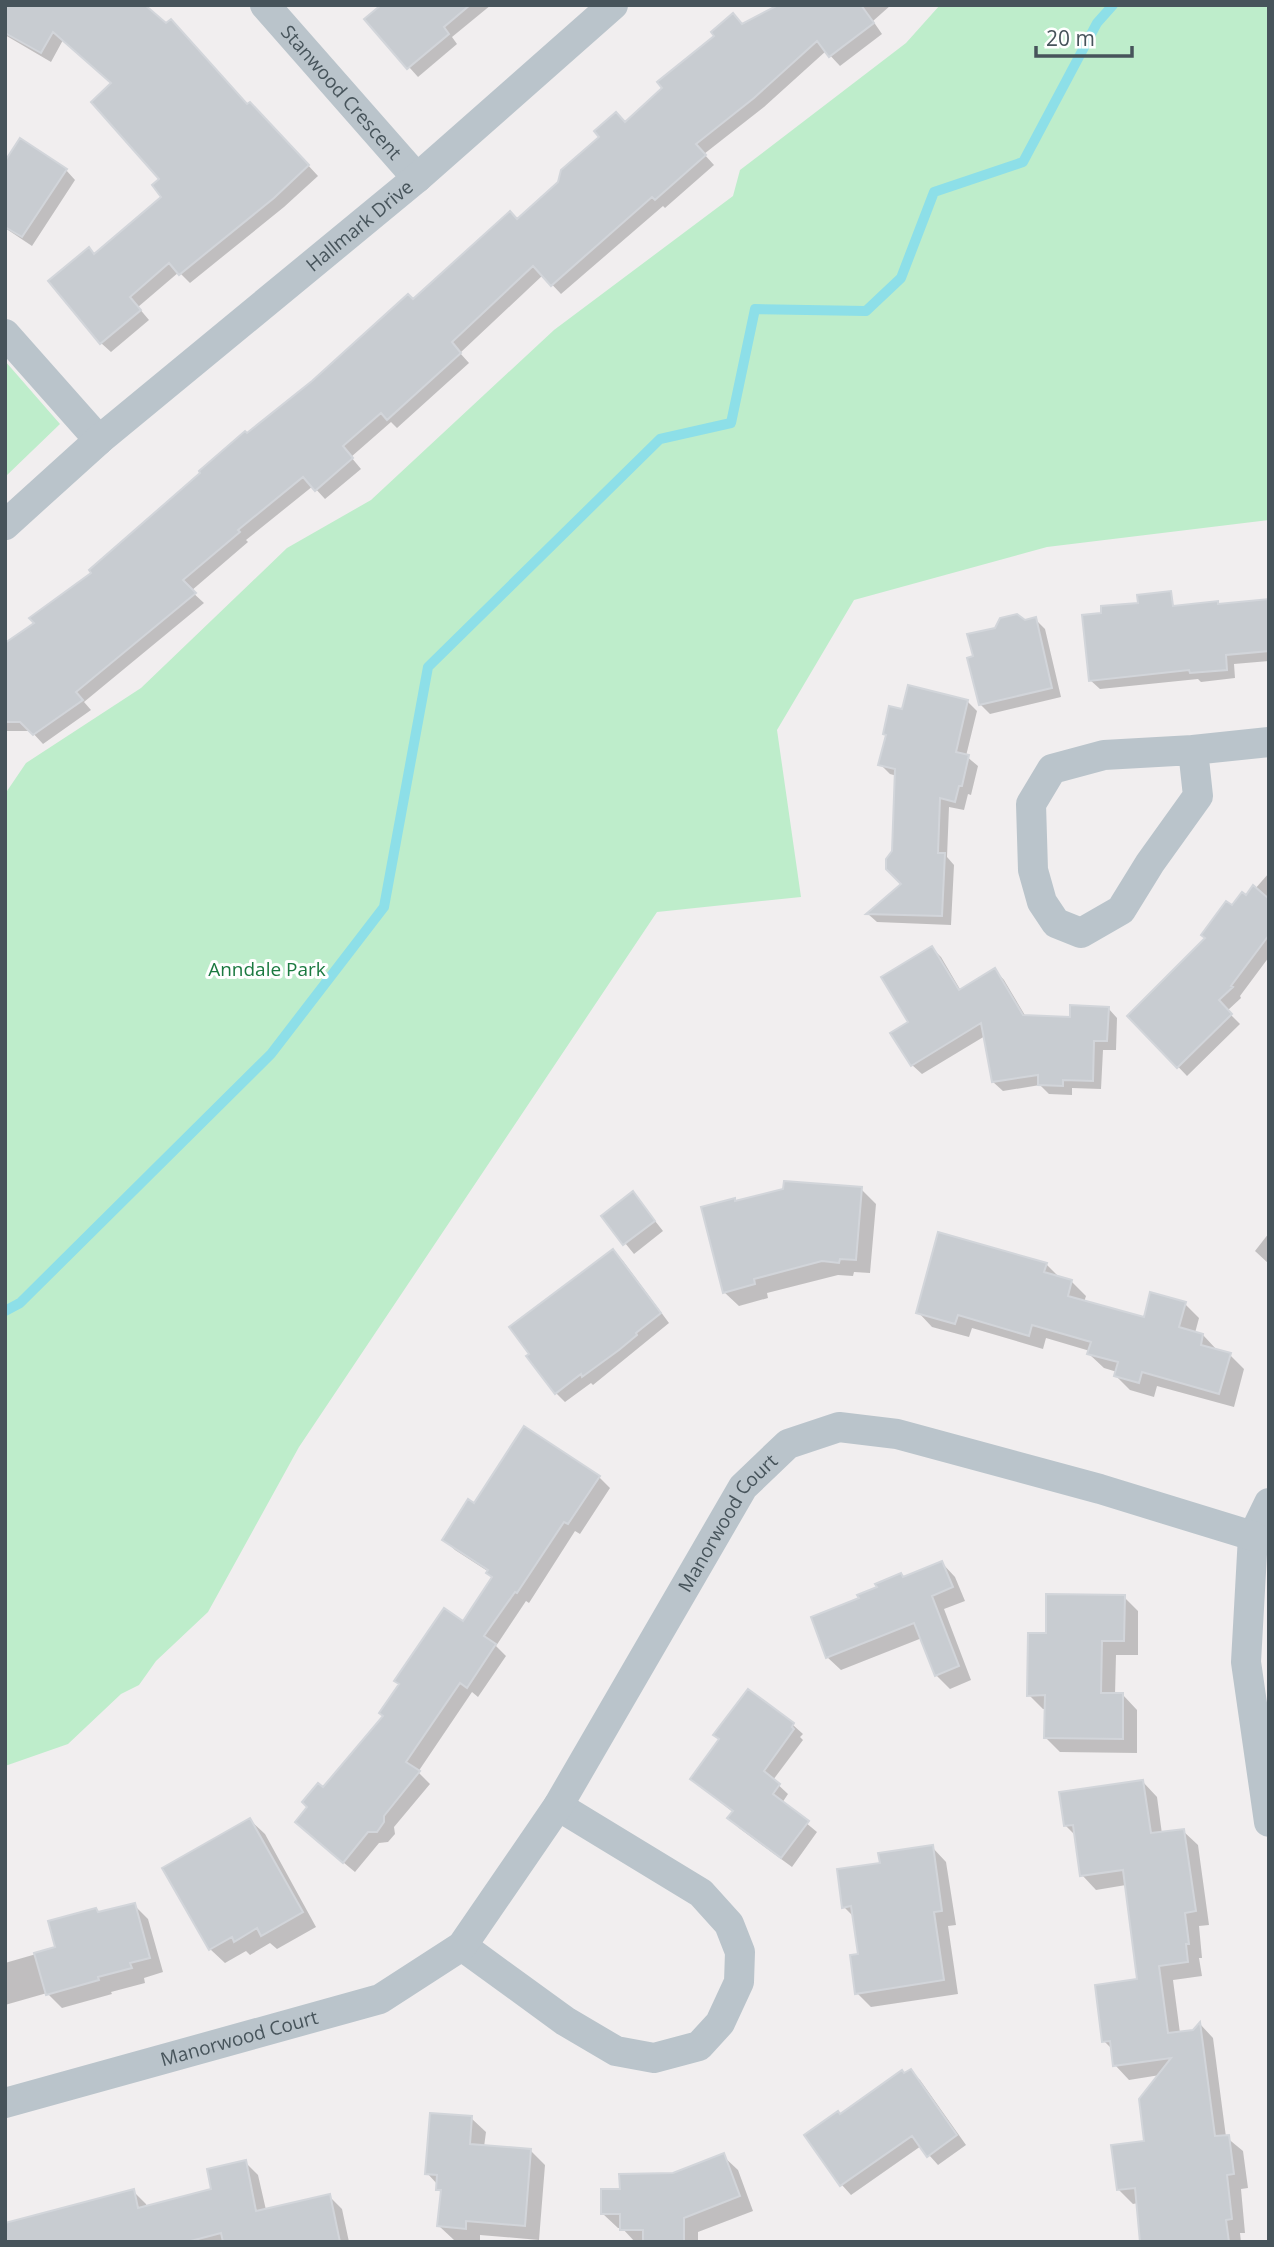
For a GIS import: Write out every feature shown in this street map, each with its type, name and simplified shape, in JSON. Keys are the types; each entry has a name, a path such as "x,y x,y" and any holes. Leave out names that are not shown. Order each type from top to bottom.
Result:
{"street":[{"name":"Stanwood Crescent","path":"265,5 417,178"},
{"name":"Hallmark Drive","path":"5,525 99,440 417,178 614,5"},
{"path":"5,334 99,440"},
{"path":"1193,750 1198,796 1121,909 1081,933 1056,923 1042,902 1036,881 1031,833 1031,804 1052,769 1104,755 1269,742"},
{"name":"Manorwood Court","path":"5,2103 380,1999 462,1946 558,1806 743,1487 788,1444 839,1427 897,1434 1100,1489 1253,1536"},
{"path":"1269,1503 1253,1536 1247,1662 1269,1822"},
{"path":"462,1946 565,2021 616,2051 654,2057 699,2046 720,2023 739,1982 740,1952 729,1924 701,1893 558,1806"}],"green space":[{"name":"Anndale Park","path":"940,5 1269,5 1269,520 1047,547 854,600 777,730 801,897 657,912 299,1447 208,1612 156,1661 139,1685 121,1694 68,1744 5,1766 5,794 26,763 141,688 287,548 371,500 554,330 733,196 740,170 906,43"},
{"path":"5,361 60,424 5,477"}],"building":[{"path":"5,5 145,5 166,23 171,19 247,104 250,102 309,165 274,198 179,275 169,263 130,297 141,310 100,344 48,281 89,247 94,254 161,197 152,185 159,179 91,102 111,83 53,32 41,53 5,33"},
{"path":"381,5 470,5 444,27 449,34 407,69 364,19"},
{"path":"778,5 861,5 874,23 829,57 817,41 754,98 696,144 706,155 655,200 652,197 551,286 533,266 452,342 461,353 387,420 381,413 343,446 353,458 315,491 303,477 238,530 240,532 183,580 196,593 76,692 83,700 33,735 20,722 5,722 5,643 34,623 29,618 91,573 89,570 200,473 199,471 245,431 247,433 312,381 408,294 413,299 510,211 517,219 558,182 561,170 599,137 594,131 616,112 625,122 662,88 657,82 714,36 711,32 733,13 742,24"},
{"path":"20,138 67,169 22,237 5,227 5,161"},
{"path":"1171,591 1173,606 1269,599 1269,651 1226,655 1227,670 1190,673 1189,670 1089,681 1082,615 1101,613 1101,606 1138,603 1137,595"},
{"path":"1017,614 1025,620 1036,617 1052,688 979,705 967,658 973,656 967,634 995,628 1000,618"},
{"path":"908,685 968,700 956,752 969,755 962,786 959,786 955,802 940,798 938,853 945,853 942,916 866,914 901,884 886,869 886,859 892,851 895,769 878,765 886,735 883,734 889,706 902,709"},
{"path":"1253,885 1269,899 1269,935 1231,986 1233,987 1219,1000 1232,1014 1177,1068 1127,1016 1205,938 1201,935 1226,901 1232,905 1242,892 1246,895"},
{"path":"932,946 959,990 995,968 1023,1015 1070,1017 1070,1005 1109,1007 1107,1041 1094,1041 1093,1081 1063,1080 1063,1086 1038,1085 1038,1075 992,1082 981,1023 911,1066 890,1033 908,1022 881,977"},
{"path":"784,1181 862,1187 856,1260 840,1259 839,1263 822,1261 754,1279 755,1284 723,1293 701,1207 783,1189"},
{"path":"633,1191 655,1221 623,1245 601,1216"},
{"path":"938,1232 1047,1263 1044,1272 1072,1280 1068,1296 1144,1317 1150,1292 1186,1302 1179,1327 1203,1334 1201,1345 1231,1353 1219,1394 1142,1372 1139,1383 1114,1376 1118,1362 1087,1354 1091,1342 1032,1325 1029,1336 958,1315 955,1324 916,1313"},
{"path":"613,1249 661,1313 619,1350 555,1394 526,1356 529,1354 509,1327"},
{"path":"524,1426 600,1476 568,1524 564,1522 517,1593 515,1592 484,1636 496,1644 467,1688 460,1683 406,1762 420,1771 384,1816 384,1822 377,1832 368,1832 343,1863 295,1822 307,1807 302,1802 318,1783 323,1787 383,1716 379,1713 399,1684 394,1681 444,1608 463,1621 492,1577 486,1573 488,1570 442,1540 468,1499 474,1503"},
{"path":"942,1561 953,1587 932,1596 959,1666 935,1676 914,1623 826,1658 811,1617 859,1598 857,1595 877,1587 875,1584 901,1573 903,1577"},
{"path":"1046,1594 1125,1595 1124,1641 1102,1641 1101,1693 1123,1693 1123,1739 1044,1738 1045,1695 1027,1696 1028,1633 1046,1633"},
{"path":"748,1689 794,1723 794,1729 764,1771 780,1784 773,1794 809,1821 781,1858 727,1818 733,1811 690,1779 719,1739 713,1735"},
{"path":"1143,1780 1151,1833 1184,1829 1196,1911 1185,1913 1188,1962 1159,1966 1168,2033 1193,2030 1200,2022 1215,2136 1229,2135 1234,2174 1227,2175 1232,2219 1226,2220 1229,2242 1140,2242 1135,2188 1117,2190 1111,2145 1144,2141 1139,2099 1171,2058 1113,2066 1110,2041 1102,2042 1095,1985 1137,1979 1123,1870 1080,1876 1073,1825 1064,1826 1059,1792"},
{"path":"250,1818 303,1912 261,1936 257,1928 234,1942 232,1937 209,1950 162,1868"},
{"path":"933,1845 942,1911 934,1912 944,1980 855,1994 850,1955 858,1954 851,1906 842,1908 837,1869 880,1863 878,1853"},
{"path":"135,1903 150,1958 130,1963 132,1968 98,1977 99,1980 46,1995 34,1953 55,1947 48,1921 96,1908 98,1912"},
{"path":"911,2069 957,2135 927,2157 912,2136 840,2186 804,2135 838,2111 840,2114 902,2070 904,2073"},
{"path":"430,2113 472,2116 470,2144 531,2149 525,2226 466,2221 466,2229 437,2226 441,2190 436,2190 437,2175 425,2174"},
{"path":"724,2153 740,2196 684,2218 684,2242 643,2242 643,2230 620,2230 620,2214 601,2214 601,2189 620,2189 619,2174 673,2173"},
{"path":"246,2160 256,2211 330,2194 340,2242 223,2242 221,2233 187,2242 5,2242 5,2223 134,2189 138,2208 211,2189 207,2169"}],"waterway":[{"path":"5,1311 20,1303 271,1054 384,907 428,667 660,439 731,423 755,309 866,311 901,278 934,192 1023,162 1097,23 1113,5"}]}
